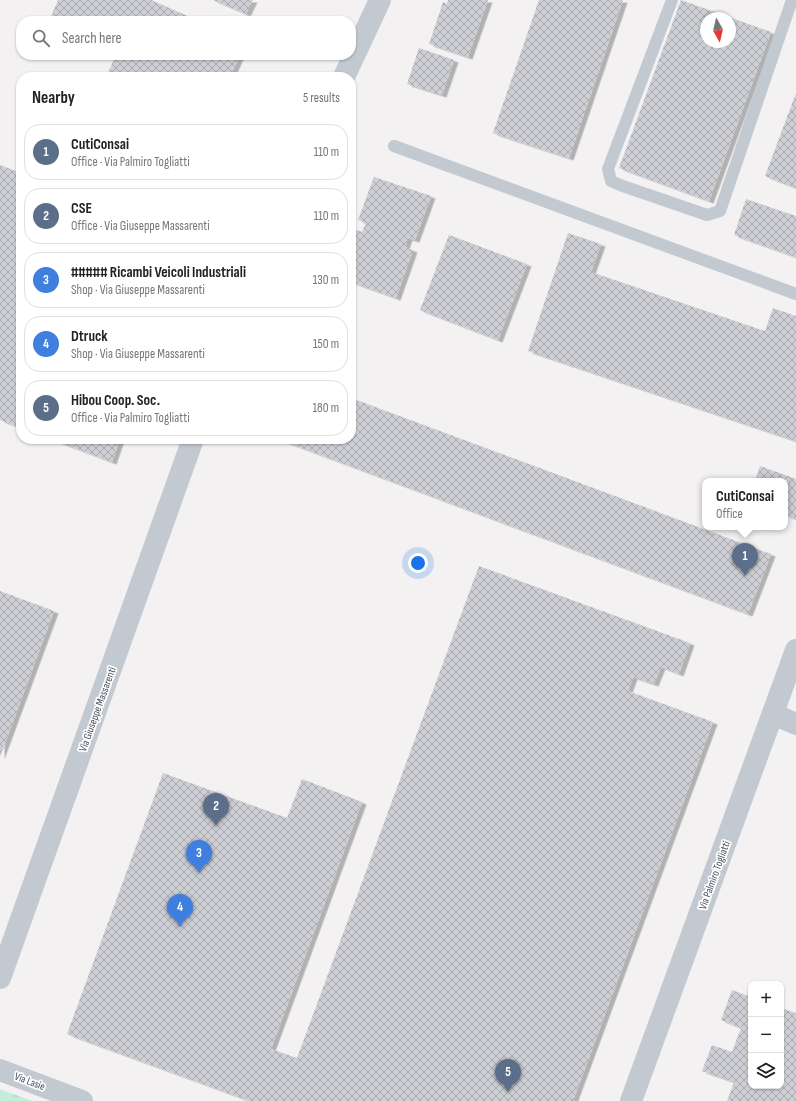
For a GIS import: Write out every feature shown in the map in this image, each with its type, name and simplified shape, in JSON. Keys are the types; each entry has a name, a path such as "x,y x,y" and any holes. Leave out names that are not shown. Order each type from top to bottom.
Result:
{"street":[{"path":"356,51 380,0"},
{"path":"346,72 352,60"},
{"name":"Via Giuseppe Massarenti","path":"0,978 192,444"},
{"name":"Via Palmiro Togliatti","path":"632,1101 796,650"},
{"path":"773,714 796,724"},
{"name":"Via Lasie","path":"0,1070 82,1101"}],"lane":[{"path":"672,0 608,169 611,181 707,215 720,211 792,0"},
{"path":"394,146 796,294"}],"green space":[{"path":"0,1089 32,1101 0,1101"}],"building":[{"path":"58,0 151,0 188,16 51,16"},
{"path":"213,0 253,0 246,14"},
{"path":"448,0 488,0 468,57 429,44 443,2 447,4"},
{"path":"539,0 623,0 569,158 493,133"},
{"path":"681,0 715,12 700,12 700,48 736,48 736,20 771,32 709,201 619,168"},
{"path":"419,48 454,60 442,95 407,84"},
{"path":"114,60 238,60 232,72 108,72"},
{"path":"796,93 796,188 765,176"},
{"path":"0,165 16,171 16,426 0,420"},
{"path":"374,177 431,196 415,240 408,238 405,247 413,250 396,298 356,284 356,230 362,232 366,223 358,220"},
{"path":"746,199 796,216 796,257 734,235"},
{"path":"568,233 601,244 591,272 765,331 773,308 796,316 796,441 528,351"},
{"path":"449,235 527,264 498,340 420,310"},
{"path":"356,400 702,528 702,530 706,530 771,554 748,614 291,444 356,444"},
{"path":"64,444 118,444 112,462"},
{"path":"760,466 796,479 796,519 788,516 788,478 756,478"},
{"path":"479,566 690,643 679,674 661,667 654,684 633,677 628,691 713,722 573,1101 250,1101 67,1034 163,773 287,818 302,779 362,802 271,1049 297,1058"},
{"path":"0,591 54,611 0,757"},
{"path":"732,990 748,996 748,1089 784,1089 784,1009 796,1013 796,1101 727,1101 734,1082 702,1071 712,1045 732,1052 741,1028 721,1020"}],"place":[{"name":"CutiConsai","path":"745,576"},
{"name":"CSE","path":"216,826"},
{"name":"##### Ricambi Veicoli Industriali","path":"199,873"},
{"name":"Dtruck","path":"180,927"},
{"name":"Hibou Coop. Soc.","path":"508,1092"}]}
